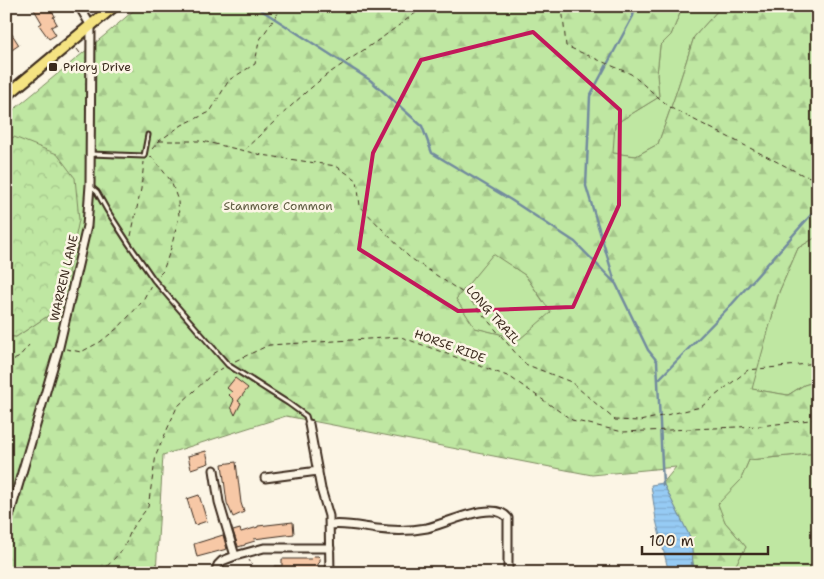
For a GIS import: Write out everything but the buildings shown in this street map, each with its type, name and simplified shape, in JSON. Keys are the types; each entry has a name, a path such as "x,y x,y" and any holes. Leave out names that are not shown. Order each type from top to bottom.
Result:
{"main road":[{"path":"6,96 114,6"}],"street":[{"path":"79,6 91,26"},
{"name":"WARREN LANE","path":"6,527 59,347 88,226 91,26"},
{"path":"309,424 321,489 330,516 330,573"},
{"path":"214,470 219,502 235,556"},
{"path":"265,478 318,471"},
{"path":"330,525 352,524 382,530 404,530 429,527 472,514 499,512 508,518 508,573"},
{"path":"216,573 221,562 264,548 330,548"}],"lane":[{"path":"90,154 144,156 148,135"},
{"path":"90,185 98,192 106,210 154,280 228,364 306,416 309,424"}],"path":[{"name":"LONG TRAIL","path":"283,6 259,41 255,64 229,80 210,112 182,125 159,141 202,140 262,156 336,166 357,180 360,206 409,257 466,295 525,364 571,382 614,420 640,421 701,407 748,370 818,363"},
{"path":"244,151 325,76 383,37 424,6"},
{"path":"562,6 566,46 631,74 671,108 805,176 818,178"},
{"path":"76,47 84,59"},
{"path":"129,244 141,189 144,156"},
{"name":"HORSE RIDE","path":"101,573 124,548 132,528 148,508 156,455 177,406 211,375 228,364 269,345 401,337 510,377 572,420 623,432 760,426 818,419"},
{"path":"6,363 18,358 28,345"},
{"path":"245,553 257,573"}],"highlighted area":[{"path":"533,32 620,110 619,205 573,307 458,311 359,249 373,153 421,60"}],"green space":[{"name":"Stanmore Common","path":"139,6 683,6 671,35 660,46 657,74 659,97 615,124 613,153 636,156 658,144 694,37 720,8 719,6 818,6 818,236 798,248 779,292 752,389 788,395 804,385 818,381 818,453 749,460 740,481 718,504 725,522 746,547 731,573 680,573 677,567 693,564 691,539 663,483 676,467 592,475 286,416 163,455 156,573 6,573 6,336 16,337 49,315 65,287 14,137 6,140 6,116","holes":["493,254 525,275 551,312 520,339 475,328 456,299"]},
{"path":"683,6 719,6 720,8 694,37 658,144 636,156 612,153 615,124 659,97 657,74 660,46 671,35"},
{"path":"14,137 57,154 75,178 79,220 65,287 49,315 16,337 6,336 6,140"},
{"path":"818,236 818,381 804,385 788,395 751,389 779,292 798,248"},
{"path":"493,253 525,275 551,313 520,339 474,328 456,299"},
{"path":"818,453 818,573 731,573 746,547 725,522 717,504 740,481 749,460"}],"water":[{"path":"663,483 691,539 693,565 668,569 656,520 651,485"}],"waterway":[{"path":"255,6 370,80 422,126 432,153 511,200 575,242 616,284 648,350 657,361 663,485"},
{"path":"615,282 586,186 590,96 633,16 635,6"},
{"path":"658,380 732,304 818,207"},
{"path":"692,563 696,573"}],"place":[{"name":"Priory Drive","path":"53,67"}]}
